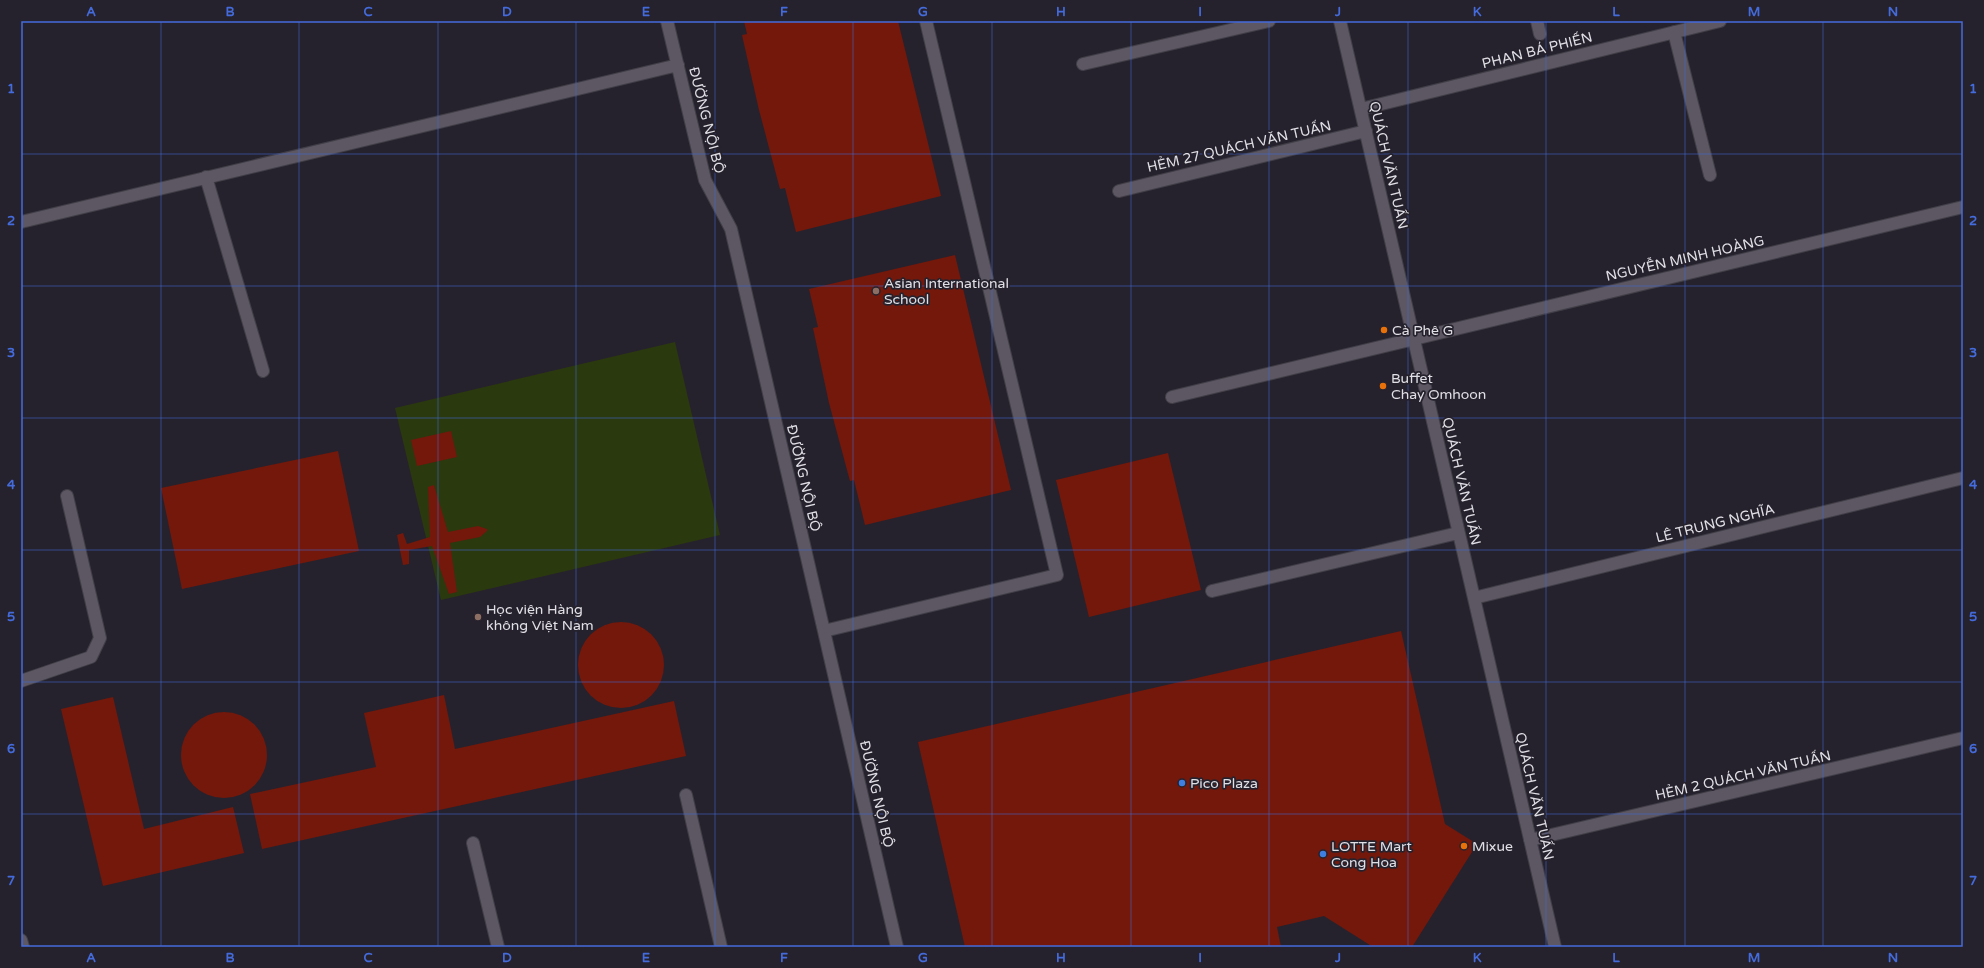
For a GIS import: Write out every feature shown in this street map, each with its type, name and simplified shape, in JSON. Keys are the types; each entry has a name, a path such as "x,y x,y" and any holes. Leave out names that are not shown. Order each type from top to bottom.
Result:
{"street":[{"name":"ĐƯỜNG NỘI BỘ","path":"667,21 705,180 731,229 897,947"},
{"path":"824,631 1057,575 926,21"},
{"path":"1083,64 1269,21"},
{"name":"QUÁCH VĂN TUẤN","path":"1340,21 1554,947"},
{"path":"1538,21 1540,34"},
{"name":"PHAN BÁ PHIẾN","path":"1361,109 1720,21"},
{"path":"1674,32 1710,175"},
{"path":"21,222 678,65"},
{"name":"HẺM 27 QUÁCH VĂN TUẤN","path":"1119,191 1366,131"},
{"path":"206,178 262,371"},
{"name":"NGUYỄN MINH HOÀNG","path":"1172,397 1963,207"},
{"name":"LÊ TRUNG NGHĨA","path":"1474,598 1963,478"},
{"path":"21,681 91,657 100,638 66,496"},
{"path":"1212,591 1458,533"},
{"name":"HẺM 2 QUÁCH VĂN TUẤN","path":"1530,840 1963,738"},
{"path":"686,794 721,947"},
{"path":"473,843 498,947"},
{"path":"21,940 23,947"}],"green space":[{"path":"675,342 720,535 441,600 395,408"}],"building":[{"path":"744,21 898,21 941,196 796,232 785,188 780,189 759,110 742,35 747,34"},
{"path":"955,255 1011,490 865,525 854,480 850,481 829,403 813,328 818,327 809,289"},
{"path":"451,431 457,457 417,466 411,440"},
{"path":"338,451 359,551 182,589 161,488"},
{"path":"1168,453 1201,590 1089,617 1056,480"},
{"path":"434,485 448,532 478,526 487,529 487,531 480,537 450,543 457,592 449,594 432,546 409,550 409,564 403,565 397,535 403,533 407,544 430,537 428,487"},
{"path":"621,622 637,626 651,635 660,649 664,665 660,681 651,695 637,704 621,708 605,704 591,695 582,681 578,665 582,649 591,635 605,626"},
{"name":"Pico Plaza","path":"1401,631 1445,824 1477,844 1412,947 1373,947 1324,916 1277,927 1281,947 965,947 918,742"},
{"path":"444,695 455,749 674,701 686,756 262,849 250,794 376,767 364,713"},
{"path":"113,697 144,829 233,807 244,853 103,886 61,709"},
{"path":"224,712 240,716 254,725 263,739 267,755 263,771 254,785 240,794 224,798 208,794 194,785 185,771 181,755 185,739 194,725 208,716"}],"place":[{"name":"Asian International School","path":"876,291"},
{"name":"Cà Phê G","path":"1384,330"},
{"name":"Buffet Chay Omhoon","path":"1383,386"},
{"name":"Học viện Hàng không Việt Nam","path":"478,617"},
{"name":"Pico Plaza","path":"1182,783"},
{"name":"Mixue","path":"1464,846"},
{"name":"LOTTE Mart Cong Hoa","path":"1323,854"}]}
